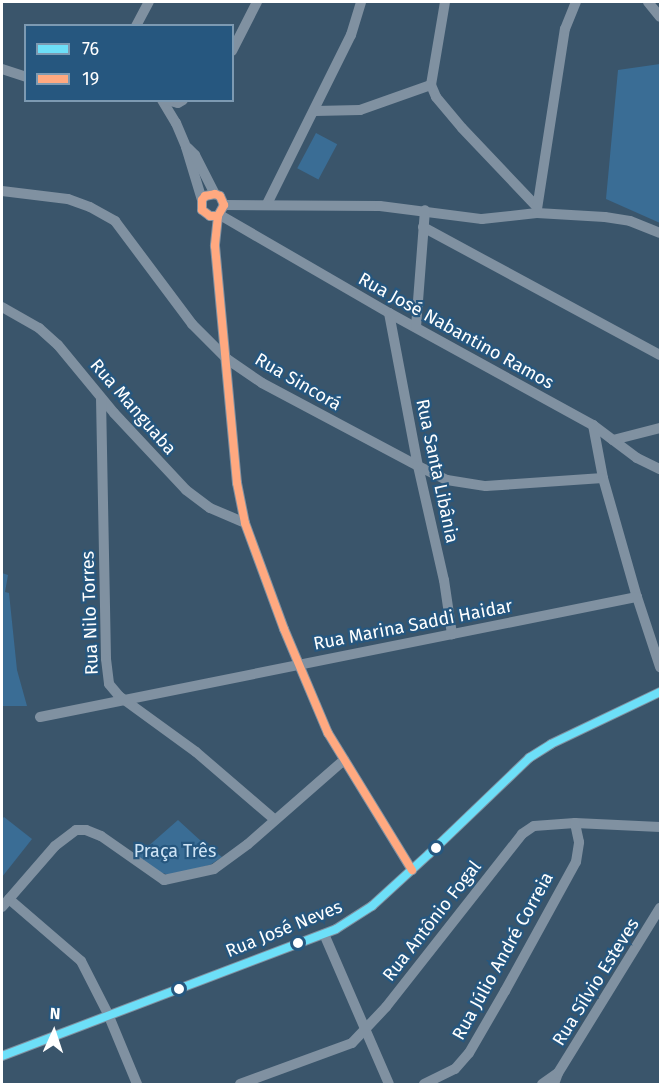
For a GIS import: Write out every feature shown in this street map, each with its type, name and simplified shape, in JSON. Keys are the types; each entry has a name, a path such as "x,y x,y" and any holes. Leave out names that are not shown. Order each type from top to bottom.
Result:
{"street":[{"path":"234,47 257,2"},
{"path":"267,204 351,35 361,2"},
{"path":"446,2 431,85 444,108 537,210"},
{"path":"537,210 566,29 576,2"},
{"path":"648,2 660,17"},
{"path":"137,24 148,4"},
{"path":"147,24 148,4"},
{"path":"2,69 24,76"},
{"path":"315,111 360,110 431,85"},
{"path":"163,102 176,123 186,147 202,200 201,205 215,246 237,483 245,524 298,665 344,760 412,870"},
{"path":"186,147 195,155 220,206 215,246"},
{"name":"Rua Sincorá","path":"2,191 68,199 90,207 115,221 192,324 227,359 262,383 447,480 486,486 603,478"},
{"path":"202,200 206,196 220,206"},
{"path":"205,214 220,206 267,204 380,206 482,219 537,210 630,221 660,233"},
{"name":"Rua José Nabantino Ramos","path":"220,206 239,228 593,425 637,458 660,469"},
{"path":"416,327 425,210"},
{"path":"423,227 660,355"},
{"path":"2,307 2,312"},
{"name":"Rua Manguaba","path":"2,307 39,328 51,339 101,398 186,490 210,508 245,524"},
{"name":"Rua Santa Libânia","path":"389,313 418,466 444,580 452,634"},
{"name":"Rua Nilo Torres","path":"101,398 106,676 109,684 125,700 196,752 275,820"},
{"path":"593,425 603,478 660,668"},
{"path":"613,440 660,428"},
{"name":"Rua Marina Saddi Haidar","path":"40,717 637,597"},
{"name":"Rua José Neves","path":"2,1056 324,934 359,915 412,870 529,758 551,744 660,692"},
{"path":"137,1084 108,1014 81,961 5,903 60,841 76,830 86,830 101,836 159,878 169,880 214,869 248,844 344,760"},
{"name":"Rua Antônio Fogal","path":"240,1084 346,1047 366,1029 522,834 542,824 660,827"},
{"name":"Rua Júlio André Correia","path":"424,1084 455,1068 469,1053 576,861 579,842 575,824"},
{"name":"Rua Sílvio Esteves","path":"558,1073 660,908"},
{"path":"324,934 389,1084"},
{"path":"542,1084 558,1073"},
{"path":"554,1084 558,1073"}],"green space":[{"path":"660,64 660,223 606,199 618,70"},
{"path":"316,133 337,144 318,180 297,168"},
{"path":"2,573 8,575 5,592 9,593 17,670 27,706 2,706"},
{"path":"4,817 32,839 2,877 2,819"},
{"name":"Praça Três","path":"178,820 222,857 210,865 169,875 159,872 137,856"}],"transit line":[{"name":"19","path":"218,216 210,216 202,210 202,200 205,196 215,194 220,196 224,205 218,216 215,246 237,483 245,523 284,629 328,733 412,870"},
{"name":"76","path":"2,1056 336,929 372,906 529,758 551,744 660,692"}]}
